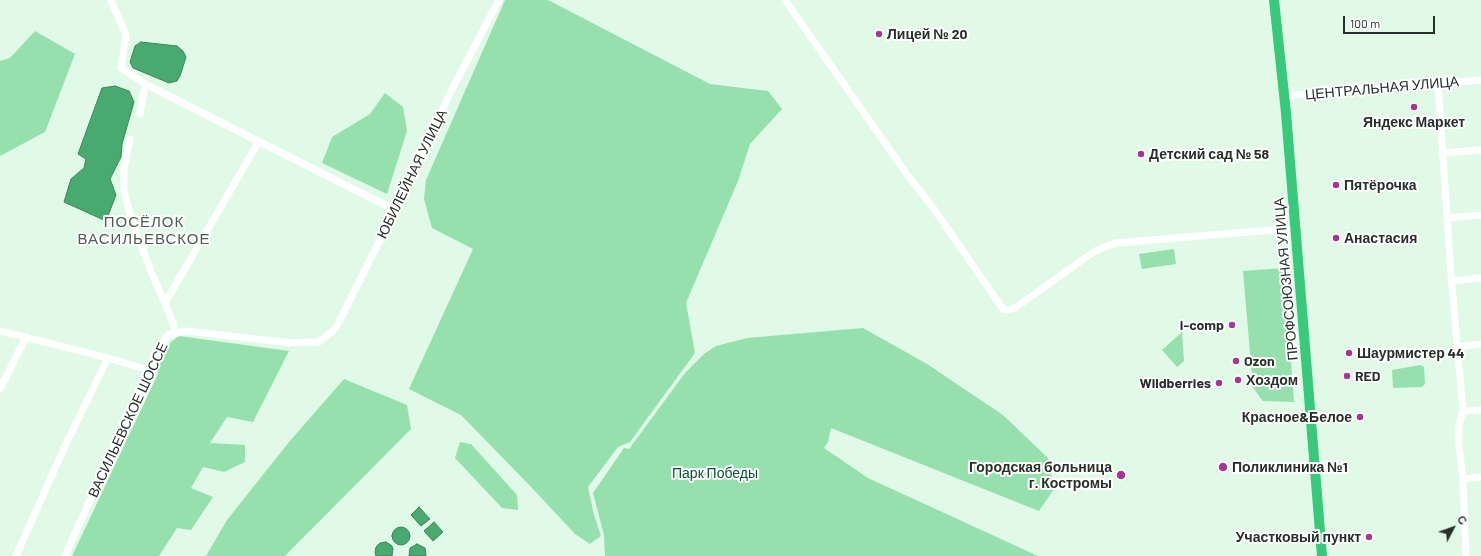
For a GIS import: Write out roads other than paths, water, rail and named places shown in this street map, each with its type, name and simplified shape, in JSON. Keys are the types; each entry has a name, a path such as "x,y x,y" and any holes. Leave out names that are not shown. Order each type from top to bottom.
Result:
{"highway":[{"name":"ПРОФСОЮЗНАЯ УЛИЦА","path":"1274,0 1296,231 1322,556"}],"street":[{"path":"111,0 126,35 121,68 145,84 395,210"},
{"name":"ЮБИЛЕЙНАЯ УЛИЦА","path":"319,342 336,328 395,210 450,93 499,0"},
{"path":"785,0 901,166 934,209 1003,309 1008,310 1015,308 1095,251 1115,243 1285,229 1296,231"},
{"name":"ЦЕНТРАЛЬНАЯ УЛИЦА","path":"1284,96 1481,80"},
{"path":"140,114 145,84"},
{"path":"1438,84 1463,411 1459,425 1459,432 1463,479 1466,556"},
{"path":"130,139 124,169 124,190 132,218 152,274 176,332"},
{"path":"165,303 259,141"},
{"path":"1442,152 1481,150"},
{"path":"1448,218 1481,215"},
{"path":"1452,281 1481,278"},
{"path":"0,331 108,358 149,370"},
{"name":"ВАСИЛЬЕВСКОЕ ШОССЕ","path":"65,556 162,342 168,335 186,331 291,343 319,342"},
{"path":"0,389 26,337"},
{"path":"1457,346 1481,344"},
{"path":"16,556 62,453 108,358"},
{"path":"1463,411 1481,410"},
{"path":"1463,479 1481,477"}],"place":[{"name":"Лицей № 20","path":"879,34"},
{"name":"Яндекс Маркет","path":"1414,107"},
{"name":"Детский сад № 58","path":"1141,154"},
{"name":"Пятёрочка","path":"1336,185"},
{"name":"Анастасия","path":"1336,238"},
{"name":"i-comp","path":"1232,325"},
{"name":"Шаурмистер 44","path":"1349,353"},
{"name":"Ozon","path":"1236,361"},
{"name":"RED","path":"1347,376"},
{"name":"Хоздом","path":"1238,380"},
{"name":"Wildberries","path":"1219,383"},
{"name":"Красное&Белое","path":"1360,417"},
{"name":"Поликлиника №1","path":"1223,467"},
{"name":"Городская больница г. Костромы","path":"1121,475"},
{"name":"Участковый пункт","path":"1369,537"}],"district":[{"name":"ПОСЁЛОК ВАСИЛЬЕВСКОЕ","path":"144,230"}],"park label":[{"name":"Парк Победы","path":"715,473"}]}
